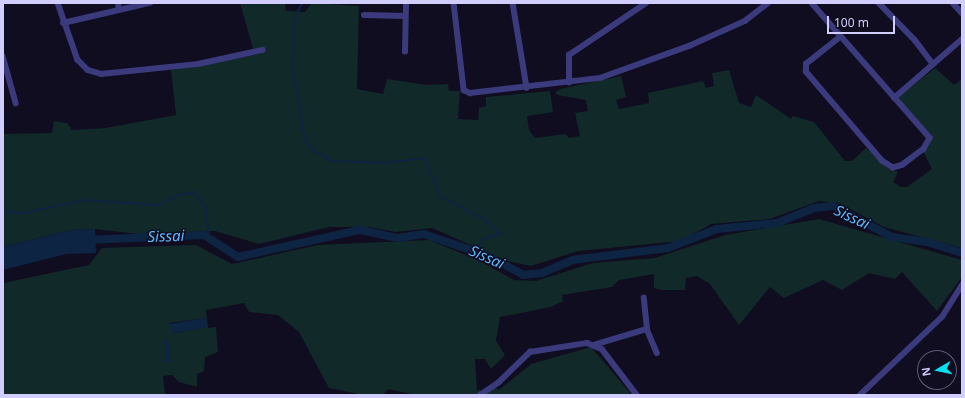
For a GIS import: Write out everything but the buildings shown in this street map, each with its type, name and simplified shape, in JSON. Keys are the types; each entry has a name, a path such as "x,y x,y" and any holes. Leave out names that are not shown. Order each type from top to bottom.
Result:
{"street":[{"path":"58,3 63,23 78,60 88,70 101,74 198,64 262,50"},
{"path":"118,3 119,10"},
{"path":"63,23 150,3"},
{"path":"405,52 406,3"},
{"path":"454,3 465,92 527,88 600,78 689,46 745,21 768,3"},
{"path":"513,3 527,88"},
{"path":"569,82 569,55 646,3"},
{"path":"812,3 840,37 930,138 924,150 903,166 893,168 882,161 804,69 840,37"},
{"path":"879,3 916,40 933,64"},
{"path":"953,3 962,13"},
{"path":"364,15 406,16"},
{"path":"894,98 962,39"},
{"path":"3,56 16,103"},
{"path":"860,395 942,317 962,285"},
{"path":"644,298 647,329 657,353"},
{"path":"480,395 498,383 530,352 554,351 582,343 594,345 647,329"},
{"path":"594,345 612,360 637,395"}],"green space":[{"path":"240,3 285,3 286,11 305,12 312,3 359,6 357,89 383,94 387,79 427,85 448,84 449,91 460,91 458,119 478,120 479,108 486,106 486,97 550,91 553,112 527,116 529,130 535,138 566,134 569,138 580,136 575,113 588,111 586,100 558,95 555,93 560,89 621,76 626,97 616,100 619,109 649,103 648,93 703,81 706,88 714,86 712,73 729,70 739,103 751,107 756,95 791,119 793,116 814,122 845,161 852,161 866,148 886,167 898,172 893,182 901,187 907,187 932,169 924,153 931,136 899,100 900,96 935,68 954,85 962,79 962,248 884,227 839,203 819,201 770,219 711,224 681,241 578,251 531,266 507,261 432,228 396,232 368,227 329,227 259,244 215,231 138,234 95,229 70,230 3,247 3,134 52,133 54,121 67,123 72,130 106,128 176,115 171,70 255,55"},
{"path":"819,219 962,260 962,277 937,311 902,272 895,279 869,273 842,290 823,280 784,298 770,287 739,325 710,284 697,276 686,278 685,290 661,290 654,288 654,274 619,280 612,287 562,295 563,301 551,307 500,317 496,341 505,355 491,369 485,359 475,359 477,390 489,391 496,387 499,390 531,364 591,347 632,395 416,395 388,389 383,395 363,395 329,388 299,332 278,315 249,312 244,303 206,310 208,328 216,327 218,352 205,357 204,371 197,374 197,387 179,382 172,375 163,376 165,395 3,395 3,283 89,265 102,248 196,245 232,264 318,245 429,240 478,260 514,280 536,281 593,263 655,258 725,235","holes":["206,318 190,330 173,333 169,323"]}],"water":[{"path":"95,229 96,253 66,254 3,270 3,247 70,230"},
{"path":"206,318 207,327 173,333 169,328 169,324"},
{"path":"168,339 171,362 166,363 164,340"}],"waterway":[{"path":"303,3 296,16 293,67 306,142 316,152 332,161 385,163 425,158 441,197 484,219 501,234 484,240 475,251"},
{"path":"3,212 23,213 86,200 160,205 178,195 195,192 206,208 210,239"},
{"name":"Sissai","path":"86,240 204,235 238,257 360,230 398,238 424,234 488,256 523,275 542,273 572,260 668,248 717,229 777,223 814,208 833,206 892,237 927,242 962,253"}]}
